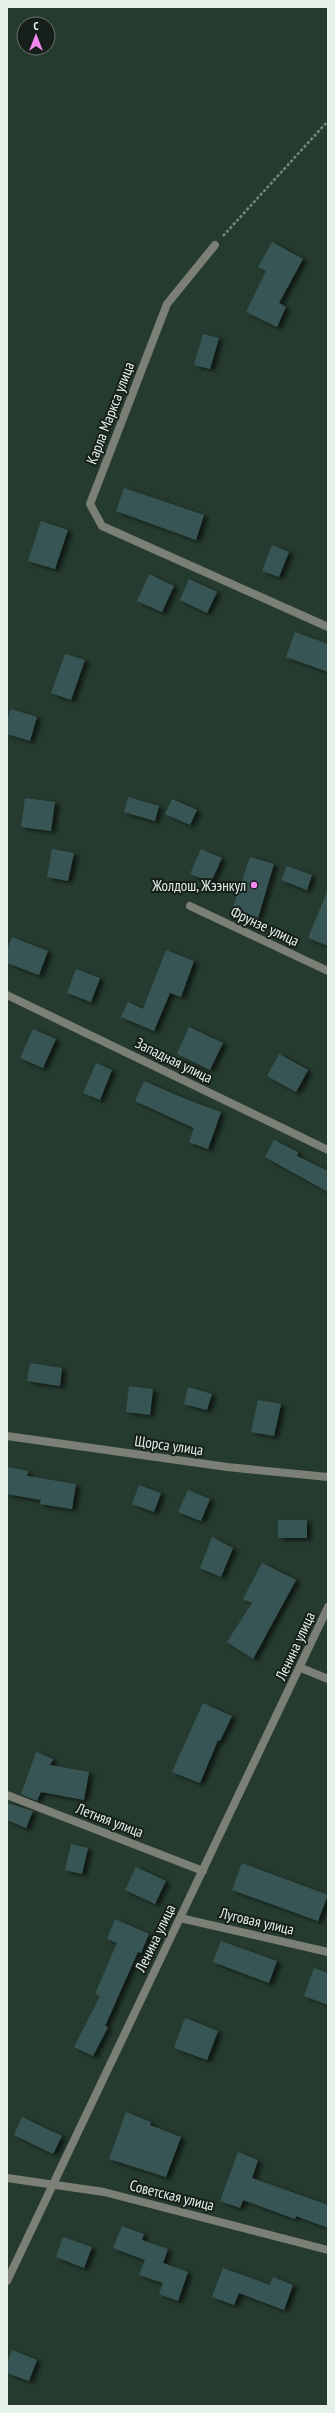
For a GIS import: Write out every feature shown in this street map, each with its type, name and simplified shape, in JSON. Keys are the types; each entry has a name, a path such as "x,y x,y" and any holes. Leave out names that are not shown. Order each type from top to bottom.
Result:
{"street":[{"name":"Карла Маркса улица","path":"215,245 167,304 90,504 102,526 328,627"},
{"name":"Фрунзе улица","path":"190,906 328,971"},
{"name":"Западная улица","path":"7,995 328,1150"},
{"name":"Щорса улица","path":"7,1436 227,1467 328,1477"},
{"name":"Ленина улица","path":"7,2281 328,1608"},
{"path":"300,1668 328,1679"},
{"name":"Летняя улица","path":"7,1795 203,1871"},
{"name":"Луговая улица","path":"180,1918 328,1952"},
{"name":"Советская улица","path":"7,2178 53,2186 104,2192 328,2250"}],"path":[{"path":"215,245 328,121"}],"building":[{"path":"272,242 303,259 279,303 286,307 277,327 246,312 266,271 258,267"},
{"path":"203,334 219,338 210,369 194,365"},
{"path":"124,488 204,515 196,540 116,511"},
{"path":"41,521 68,530 55,569 28,561"},
{"path":"272,545 289,552 279,577 262,571"},
{"path":"149,574 174,586 162,612 137,601"},
{"path":"189,579 217,592 207,613 180,600"},
{"path":"295,632 328,644 328,672 286,657"},
{"path":"65,654 85,660 71,700 51,693"},
{"path":"11,709 37,717 30,741 7,734 7,720"},
{"path":"128,797 159,806 155,821 124,812"},
{"path":"25,798 55,802 51,831 21,827"},
{"path":"172,799 197,810 190,825 165,814"},
{"path":"52,849 74,853 68,881 47,877"},
{"path":"201,849 222,858 211,882 190,874"},
{"name":"Жолдош, Жээнкул","path":"250,857 274,864 258,918 233,907"},
{"path":"287,866 312,875 307,890 281,880"},
{"path":"328,892 328,946 308,938"},
{"path":"12,937 48,951 39,975 7,963 7,950"},
{"path":"166,950 194,961 181,997 170,993 154,1031 121,1017 128,1002 143,1009"},
{"path":"76,969 100,978 91,1002 67,993"},
{"path":"189,1027 223,1043 210,1070 177,1054"},
{"path":"33,1029 56,1039 43,1068 20,1058"},
{"path":"279,1054 308,1070 296,1092 267,1076"},
{"path":"96,1063 112,1070 100,1100 83,1093"},
{"path":"144,1081 221,1112 208,1149 189,1142 194,1128 135,1101"},
{"path":"274,1140 298,1152 297,1156 328,1171 328,1192 265,1157"},
{"path":"30,1363 62,1368 60,1386 27,1381"},
{"path":"129,1386 153,1389 150,1415 126,1412"},
{"path":"188,1387 212,1394 207,1410 184,1404"},
{"path":"258,1400 281,1404 274,1436 251,1432"},
{"path":"7,1467 28,1471 27,1476 76,1484 72,1509 40,1504 41,1500 7,1494"},
{"path":"139,1485 161,1493 154,1512 132,1504"},
{"path":"188,1490 210,1499 201,1521 178,1512"},
{"path":"278,1520 307,1520 307,1538 278,1538"},
{"path":"212,1537 233,1548 221,1577 200,1568"},
{"path":"262,1563 296,1580 253,1659 227,1642 252,1603 243,1599"},
{"path":"203,1703 232,1716 220,1741 218,1740 200,1783 172,1772"},
{"path":"36,1752 53,1759 50,1765 89,1772 84,1800 41,1792 37,1801 21,1794"},
{"path":"7,1803 33,1811 26,1828 7,1820"},
{"path":"71,1844 88,1848 82,1874 65,1870"},
{"path":"242,1863 328,1895 318,1921 232,1890"},
{"path":"136,1867 166,1881 155,1904 125,1890"},
{"path":"115,1919 149,1934 141,1953 138,1952 105,2026 108,2027 93,2056 74,2047 100,1996 95,1994 117,1943 107,1939"},
{"path":"221,1941 277,1961 269,1983 213,1962"},
{"path":"314,1968 328,1973 328,2005 304,1996"},
{"path":"185,2018 218,2031 207,2060 174,2048"},
{"path":"126,2112 151,2122 150,2125 181,2137 166,2177 109,2159"},
{"path":"22,2117 62,2136 53,2154 14,2135"},
{"path":"238,2152 258,2160 252,2178 328,2205 328,2228 296,2216 295,2219 243,2200 240,2208 220,2201"},
{"path":"122,2226 144,2234 142,2240 168,2249 163,2263 188,2272 178,2301 159,2294 163,2283 139,2275 145,2260 113,2248"},
{"path":"63,2237 92,2247 84,2268 56,2257"},
{"path":"223,2268 270,2285 273,2277 293,2285 284,2310 239,2293 234,2305 212,2297"},
{"path":"12,2350 37,2360 29,2381 7,2373 7,2363"}],"place":[{"name":"Жолдош, Жээнкул","path":"254,885"}]}
